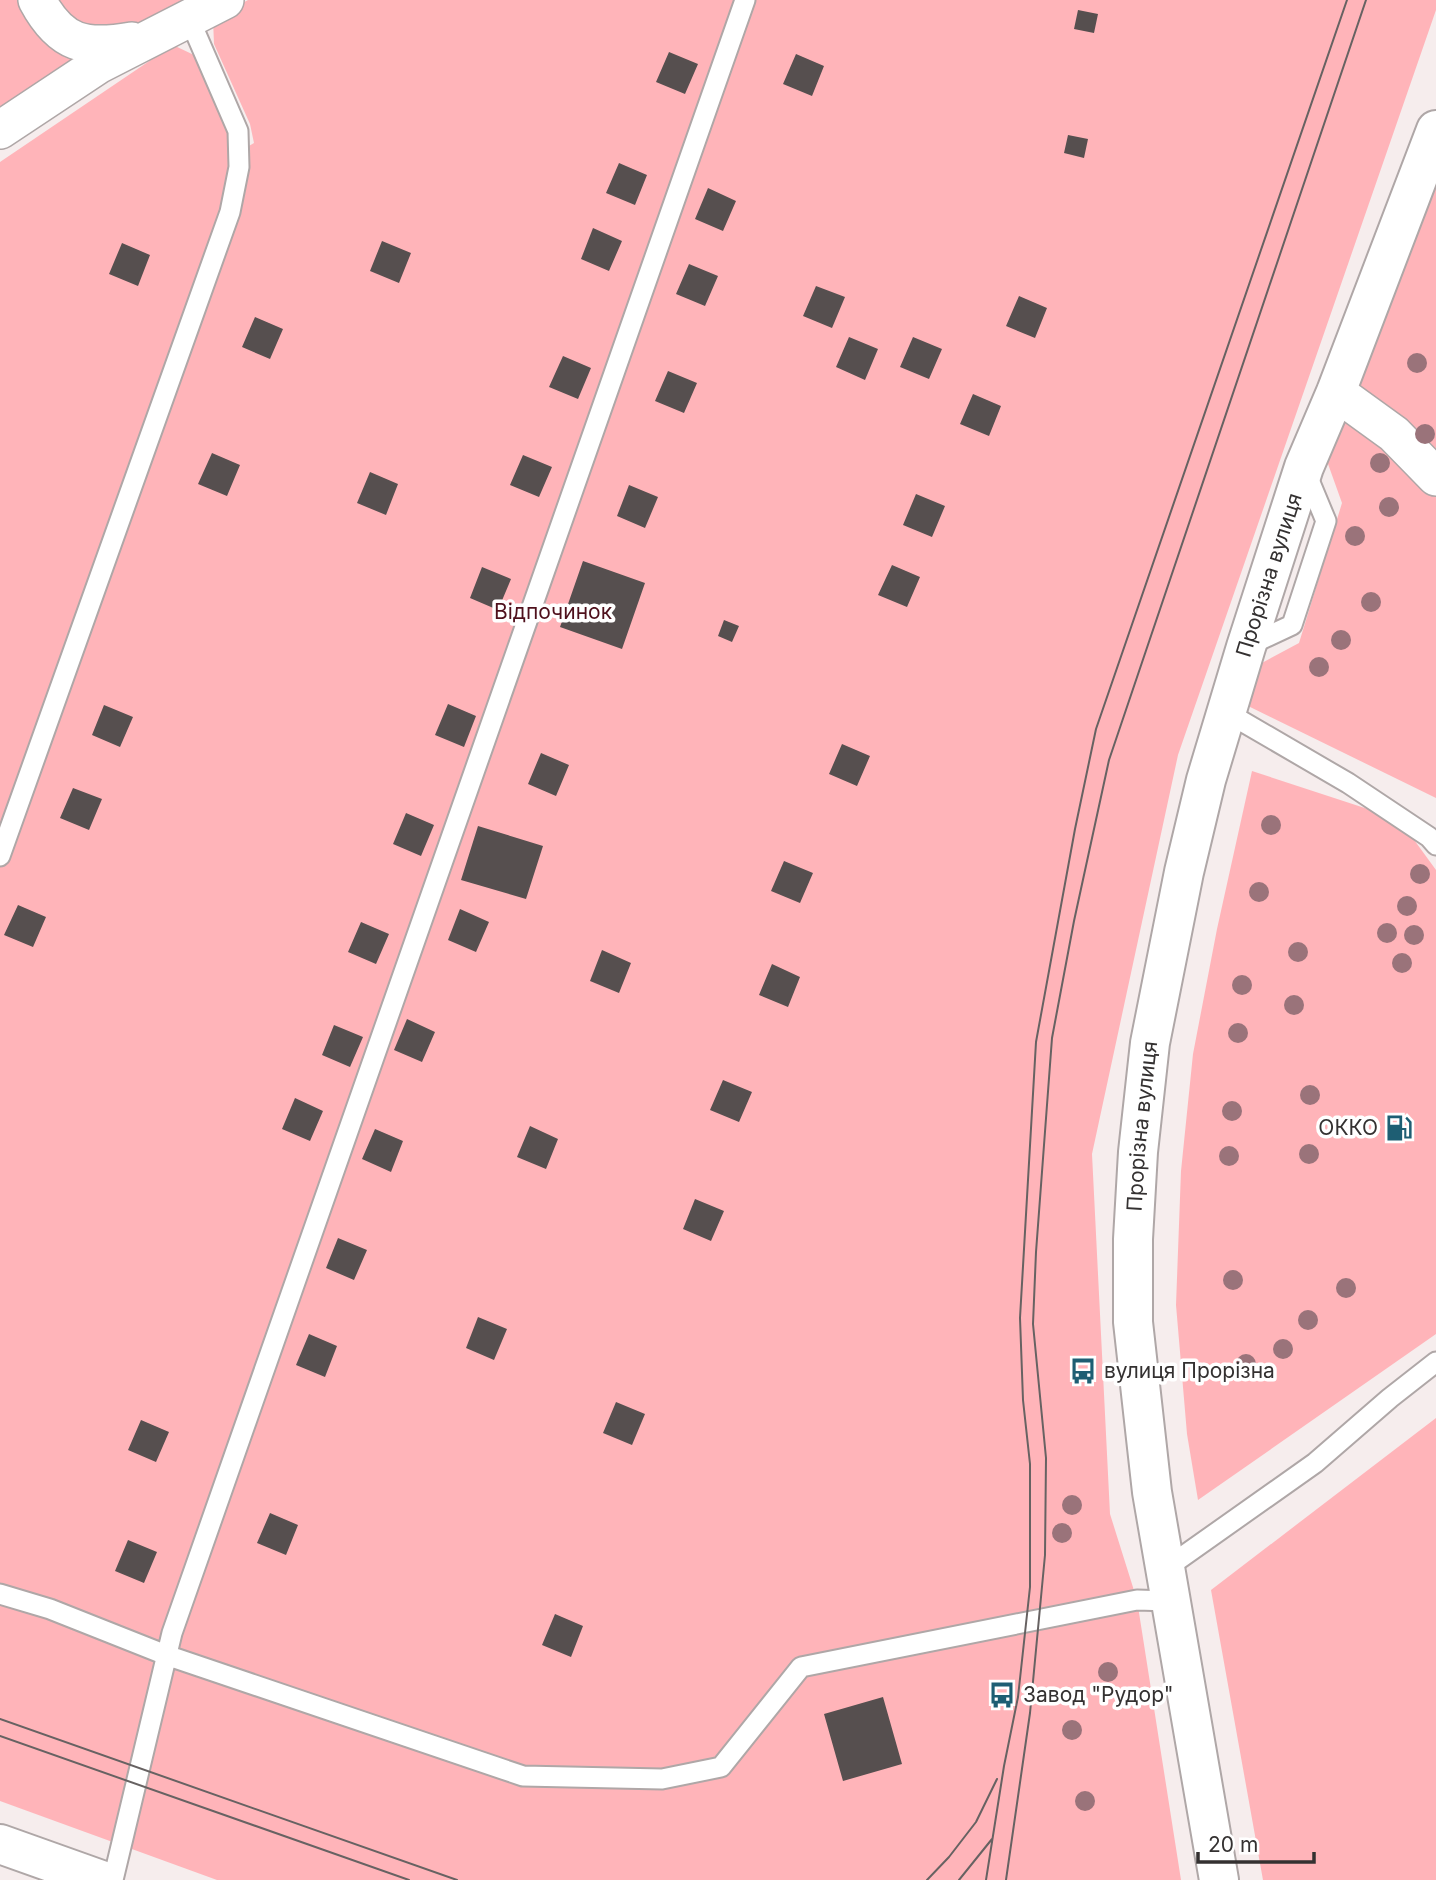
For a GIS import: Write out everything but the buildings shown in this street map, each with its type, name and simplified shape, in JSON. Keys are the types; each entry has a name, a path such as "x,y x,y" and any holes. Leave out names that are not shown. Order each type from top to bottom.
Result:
{"main road":[{"name":"Прорізна вулиця","path":"1219,1880 1152,1492 1133,1322 1133,1239 1138,1152 1150,1043 1206,780 1246,647 1304,467 1336,392 1436,130"},
{"path":"0,1844 101,1880"}],"street":[{"path":"37,0 56,27 81,44 102,46 154,36"},
{"path":"0,130 98,65 225,0"},
{"path":"1336,392 1394,434 1436,477"}],"lane":[{"path":"113,1880 176,1619 745,0"},
{"path":"0,856 230,212 239,167 238,131 189,19"},
{"path":"1226,712 1348,783 1429,837 1436,845"},
{"path":"0,1594 50,1609 166,1655 523,1776 662,1779 721,1767 801,1667 1137,1600 1167,1585 1436,1362"}],"green space":[{"path":"0,0 20,0 36,34 78,63 0,112"},
{"path":"53,0 184,0 139,27 78,27"},
{"name":"Відпочинок","path":"248,0 1436,0 1436,10 1178,755 1092,1154 1110,1514 1137,1600 1181,1880 217,1880 0,1801 0,162 173,45 194,55 230,131 232,156 254,143 250,124 214,44 213,19"},
{"path":"1436,130 1436,798 1246,705 1260,664 1299,643 1342,503 1318,436"},
{"path":"1252,771 1380,813 1412,837 1436,870 1436,1334 1198,1500 1187,1434 1176,1305 1181,1171 1193,1054"},
{"path":"1436,1418 1436,1880 1263,1880 1211,1590"}],"tram line":[{"path":"986,1880 1018,1697 1030,1587 1030,1464 1023,1400 1020,1318 1036,1042 1075,829 1096,729 1347,0"},
{"path":"1006,1880 1030,1713 1045,1555 1046,1458 1033,1324 1036,1252 1052,1038 1074,921 1109,760 1366,0"},
{"path":"0,1719 457,1880"},
{"path":"0,1736 409,1880"},
{"path":"927,1880 976,1822 997,1779"},
{"path":"959,1880 992,1839"}],"place":[{"name":"ОККО","path":"1399,1128"},
{"name":"вулиця Прорізна","path":"1083,1371"},
{"name":"Завод \"Рудор\"","path":"1002,1695"}]}
